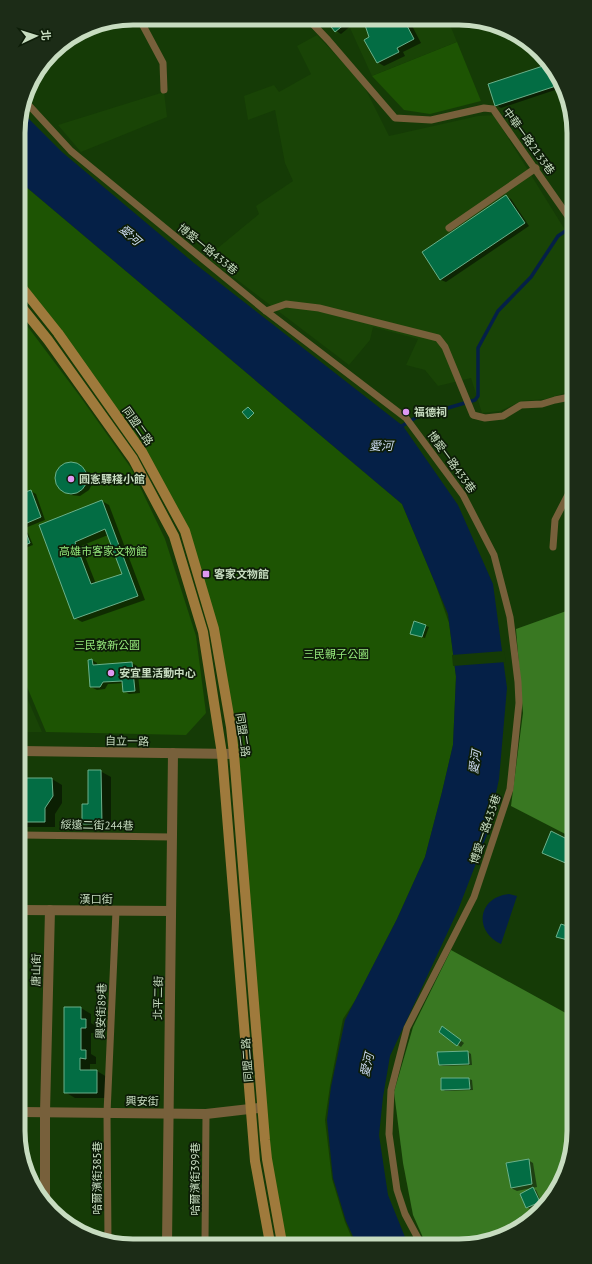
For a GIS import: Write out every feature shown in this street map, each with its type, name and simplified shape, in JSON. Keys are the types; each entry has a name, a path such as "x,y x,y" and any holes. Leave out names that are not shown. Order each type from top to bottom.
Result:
{"street":[{"name":"同盟二路","path":"25,292 58,333 142,452 185,531 214,629 234,754 262,1108 267,1159 281,1239"},
{"name":"同盟二路","path":"25,311 48,340 133,459 174,536 203,632 222,754 256,1161 269,1239"},
{"name":"自立一路","path":"25,751 234,754"},
{"name":"北平二街","path":"167,1239 173,754"},
{"name":"漢口街","path":"25,910 171,911"},
{"name":"唐山街","path":"45,1194 45,1112 50,910"},
{"name":"興安街","path":"25,1112 206,1114 262,1108"}],"lane":[{"path":"143,25 163,63 164,90"},
{"name":"中華一路2133巷","path":"314,25 395,118 431,120 484,108 493,109 567,214"},
{"name":"博愛一路433巷","path":"29,106 71,151 266,311 406,418 463,495 494,555 510,617 514,640 519,703 510,789 474,897 407,1028 391,1090 389,1134 397,1190 405,1214 418,1239"},
{"path":"449,228 536,168"},
{"path":"266,311 286,304 319,308 438,338 445,347 473,415 485,418 502,416 521,405 542,404 555,400 567,401"},
{"path":"552,547 555,520 567,497"},
{"path":"174,536 185,531"},
{"name":"綏遠二街244巷","path":"25,835 172,837"},
{"name":"興安街89巷","path":"107,1113 116,911"},
{"name":"哈爾濱街385巷","path":"107,1113 108,1236"},
{"name":"哈爾濱街399巷","path":"205,1239 206,1114"}],"shaded area":[{"path":"328,25 450,25 457,42 372,76 350,28 336,34"},
{"path":"120,26 76,42 85,36"},
{"path":"317,35 363,84 389,136 478,116 494,115 567,233 567,379 565,393 546,399 522,401 500,411 482,413 471,378 438,386 425,370 406,365 418,339 373,327 370,340 349,365 207,257 259,214 256,206 293,181 285,163 275,110 248,120 244,96 274,85 279,92 311,74 297,46"},
{"path":"164,92 167,117 81,152 58,125"},
{"path":"567,611 567,835 511,806 523,713 516,629"},
{"path":"25,693 42,732 25,732"},
{"path":"451,950 567,1014 567,1138 563,1159 559,1172 549,1191 530,1212 507,1228 473,1238 424,1239 413,1215 403,1163 394,1092 413,1027"}],"green space":[{"path":"457,42 481,101 430,114 404,110 372,76"},
{"name":"三民親子公園","path":"25,186 402,504 435,583 449,623 456,676 453,745 442,792 425,857 397,919 356,999 343,1019 330,1086 325,1120 332,1179 345,1222 352,1239 281,1239 262,1108 224,689 185,531 154,475 25,292"},
{"name":"三民敦新公園","path":"25,323 131,468 165,539 196,636 206,713 186,735 46,732 25,682"}],"water":[{"name":"愛河","path":"27,117 62,152 194,263 403,426 458,505 493,584 507,688 499,779 487,835 458,910 390,1056 383,1097 379,1135 388,1195 406,1239 354,1239 346,1221 333,1178 327,1120 331,1087 345,1020 397,919 425,857 453,745 456,677 448,614 402,504 25,186 25,126"},
{"path":"509,894 517,896 501,944 492,938 486,931 483,923 483,915 485,908 491,901 499,896"}],"pier":[{"path":"504,651 506,662 453,666 452,655"}],"building":[{"path":"330,25 344,25 335,32"},
{"path":"365,25 407,25 414,39 397,48 399,52 377,63 364,40 369,37"},
{"path":"543,66 556,86 495,106 488,84"},
{"path":"506,195 525,223 440,280 422,252"},
{"path":"248,407 254,413 248,419 242,412"},
{"name":"圓愙驛棧小館","path":"71,462 77,463 84,469 87,478 86,484 80,491 71,494 65,493 58,487 55,478 56,472 62,465"},
{"path":"31,490 41,517 25,524 25,492"},
{"name":"高雄市客家文物館","path":"102,500 138,596 74,619 39,525","holes":["105,529 122,574 91,584 75,542"]},
{"path":"25,530 30,543 25,545"},
{"path":"414,621 426,625 422,637 410,634"},
{"name":"安宜里活動中心","path":"92,659 93,665 132,662 135,691 123,692 122,681 103,682 100,687 90,687 88,660"},
{"path":"88,770 101,770 102,824 82,824 82,804 88,804"},
{"path":"25,778 52,778 53,796 45,808 45,822 25,822"},
{"path":"551,831 567,839 567,864 542,853"},
{"path":"561,924 567,926 567,940 556,937"},
{"path":"64,1007 81,1007 81,1019 86,1019 86,1028 81,1028 81,1050 86,1050 86,1059 80,1058 80,1070 97,1070 97,1093 64,1093"},
{"path":"442,1026 461,1040 457,1046 439,1032"},
{"path":"468,1051 469,1064 439,1065 437,1052"},
{"path":"441,1078 469,1078 470,1089 441,1090"},
{"path":"529,1159 532,1184 511,1188 506,1163"},
{"path":"533,1187 540,1202 526,1208 520,1194"},
{"path":"530,1212 519,1221 518,1219"}],"waterway":[{"path":"400,427 417,417 475,400 478,396 478,348 498,311 531,277 558,236 567,230"}],"place":[{"name":"福德祠","path":"406,412"},
{"name":"圓愙驛棧小館","path":"71,479"},
{"name":"客家文物館","path":"206,574"},
{"name":"安宜里活動中心","path":"111,673"}]}
